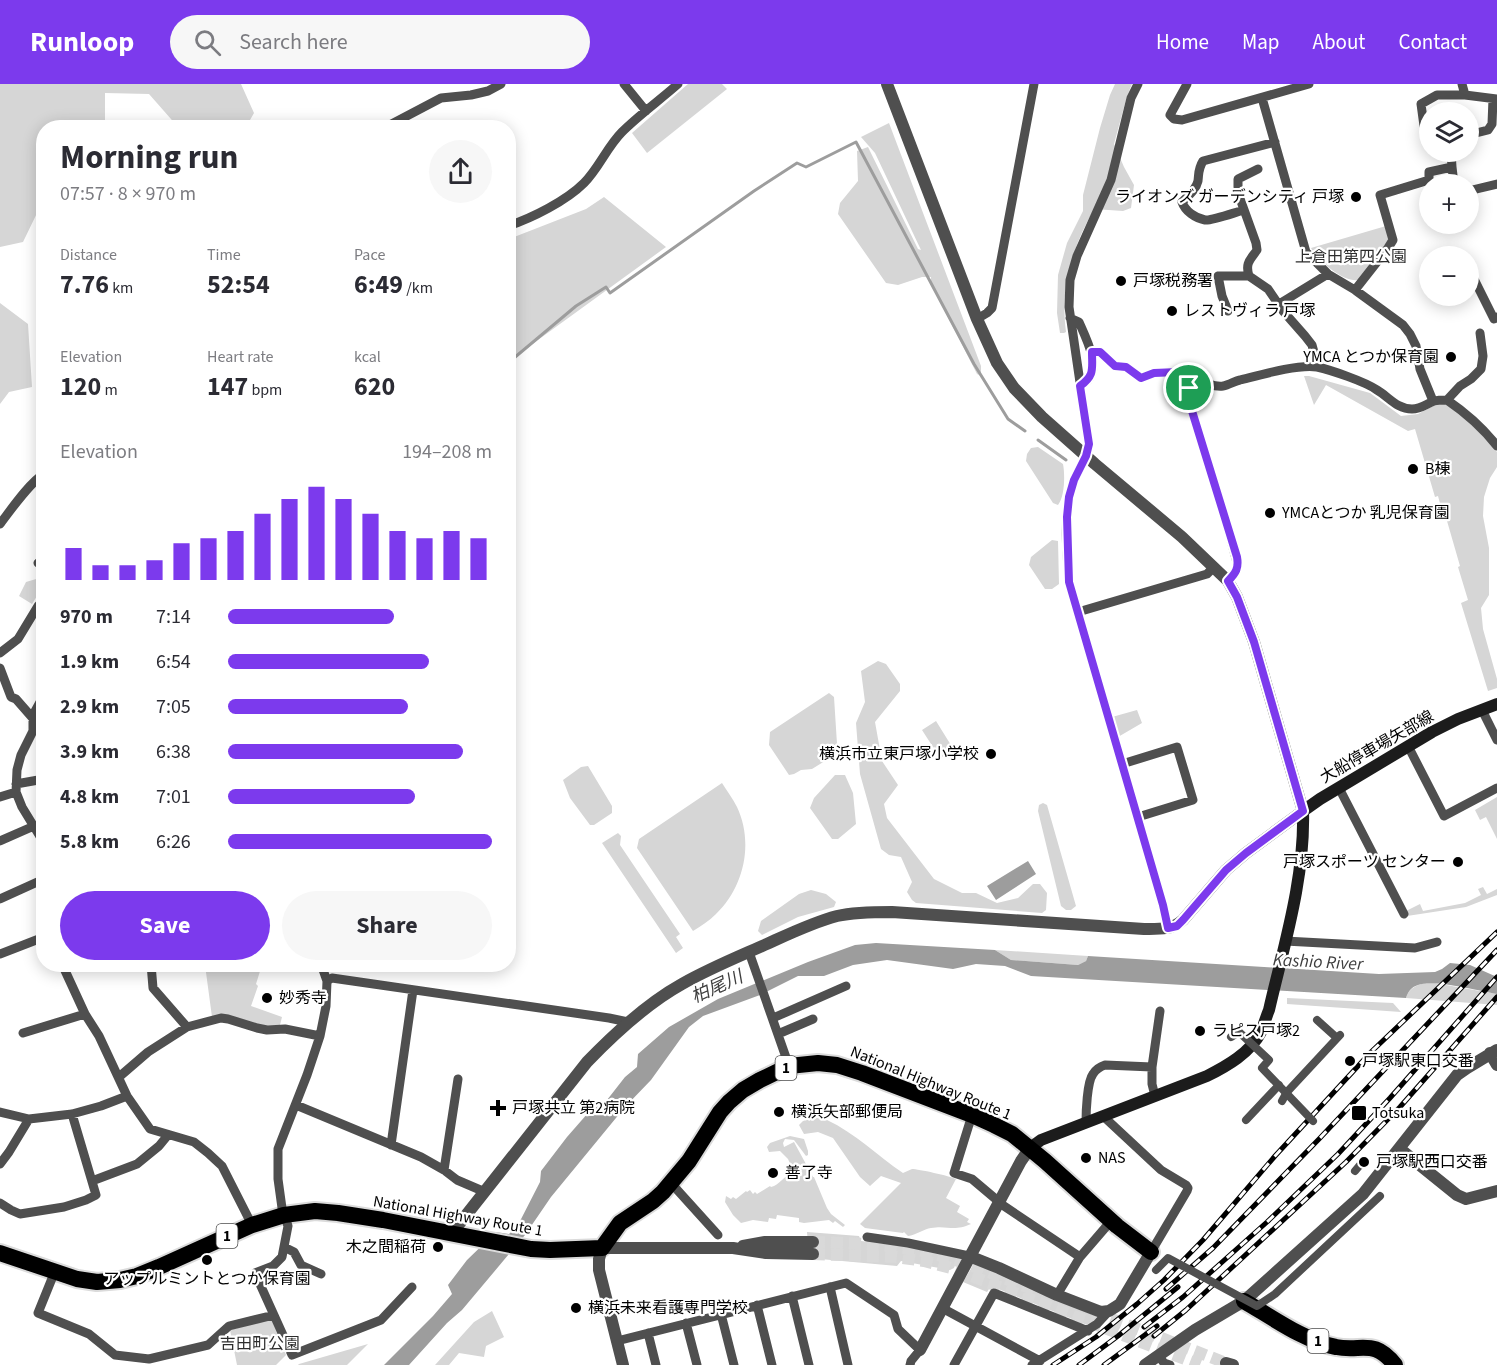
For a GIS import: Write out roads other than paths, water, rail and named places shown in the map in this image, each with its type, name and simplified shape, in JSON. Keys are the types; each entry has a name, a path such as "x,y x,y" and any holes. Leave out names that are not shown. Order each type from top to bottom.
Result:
{"highway":[{"name":"National Highway Route 1","path":"0,1253 77,1279 97,1282 120,1280 159,1267 252,1225 284,1215 315,1211 338,1213 521,1247 550,1250 602,1248 620,1223 653,1200 670,1183 689,1161 720,1112 743,1090 789,1066 818,1063 837,1065 899,1087 972,1115 1012,1134 1111,1221 1151,1252"},
{"name":"1","path":"1244,1301 1311,1338 1337,1347 1374,1348 1395,1365"}],"main road":[{"name":"大船停車場矢部線","path":"1303,811 1408,746 1458,719 1497,704"},
{"path":"1030,1148 1041,1140 1207,1076 1232,1062 1254,1042 1262,1031 1284,944 1300,867 1304,835 1303,811"}],"street":[{"path":"399,120 441,98 471,95 488,91 501,84"},
{"path":"624,84 646,111"},
{"path":"516,223 552,206 584,183 623,130 678,84"},
{"path":"457,1234 485,1192 587,1062 628,1022 680,985 751,957 817,922 838,915 892,912 1144,929 1177,926 1226,870 1253,847 1303,811 1254,642 1237,597 1228,581 1147,507 1042,417 1014,388 997,363 977,319 887,84"},
{"path":"977,319 992,308 1034,84"},
{"path":"1138,84 1131,98 1110,180 1077,255 1070,280 1070,318 1089,444 1069,497 1067,517 1069,582 1168,928"},
{"path":"1187,84 1170,115 1174,119 1182,120 1309,84"},
{"path":"1462,84 1465,95"},
{"path":"1425,102 1437,95 1465,95 1495,99 1492,124 1488,130 1479,132"},
{"path":"1262,98 1306,252 1329,274 1403,325 1416,346 1420,369 1433,401"},
{"path":"1244,210 1206,221 1194,216 1184,208 1182,202 1197,184 1198,168 1203,161 1275,142"},
{"path":"1452,162 1453,174"},
{"path":"1355,290 1393,240 1380,195 1429,180 1429,172 1452,167"},
{"path":"1249,276 1248,263 1257,250 1238,193 1238,179 1258,169"},
{"path":"1479,188 1497,184"},
{"path":"1279,304 1329,274"},
{"path":"1228,311 1222,297 1218,276 1249,276 1268,289 1283,311 1305,336 1311,345 1318,368"},
{"path":"1479,289 1494,319 1497,317"},
{"path":"1070,318 1079,322 1092,352 1092,374 1080,386"},
{"path":"1447,400 1480,369 1483,356 1480,333"},
{"path":"1092,352 1100,352 1115,366 1126,367 1141,378 1154,373 1178,372 1189,388 1188,398 1237,557 1238,566 1235,574 1228,581"},
{"path":"1189,388 1195,383 1203,382 1221,386 1293,368 1318,368 1367,384 1405,409 1414,410 1433,401 1447,400 1493,434 1497,446"},
{"path":"0,524 36,480"},
{"path":"1078,612 1207,574 1214,567"},
{"path":"0,653 18,639 36,609"},
{"path":"0,668 10,697 16,699 36,722"},
{"path":"36,710 33,716 33,731 21,755 16,788 22,807 36,829"},
{"path":"1482,710 1497,740"},
{"path":"1408,746 1444,816 1497,788"},
{"path":"1122,764 1177,747 1193,800 1137,817"},
{"path":"0,797 36,781"},
{"path":"1339,788 1404,914"},
{"path":"0,842 34,826"},
{"path":"0,898 36,882"},
{"path":"0,954 36,940"},
{"path":"1284,944 1415,948 1437,942"},
{"path":"751,957 789,1066"},
{"path":"66,972 127,1096 150,1129 194,1142 222,1166 252,1225"},
{"path":"152,972 153,988 187,1027"},
{"path":"324,972 327,981 326,1006 320,1036 278,1149 278,1179 282,1208 288,1226 282,1257 273,1266 255,1273 292,1355 381,1320 412,1287"},
{"path":"327,981 332,978 628,1022"},
{"path":"772,1016 846,986"},
{"path":"391,1145 413,990"},
{"path":"1155,1096 1152,1067 1160,1011"},
{"path":"23,1033 85,1014"},
{"path":"119,1077 148,1052 187,1027 221,1018 267,1030 285,1029 320,1036"},
{"path":"778,1034 813,1020"},
{"path":"1282,1101 1287,1092 1339,1036 1317,1020"},
{"path":"1231,1037 1239,1032 1269,1060 1262,1068 1306,1110 1313,1121"},
{"path":"1145,1365 1195,1330 1244,1301 1363,1194 1457,1075 1493,1052 1497,1065"},
{"path":"1086,1123 1091,1077 1094,1072 1105,1065 1152,1067"},
{"path":"444,1170 459,1079"},
{"path":"1246,1120 1279,1085"},
{"path":"0,1112 29,1119 72,1114 127,1096"},
{"path":"296,1105 421,1157 457,1180 485,1192"},
{"path":"0,1203 20,1214 64,1207 96,1195 72,1114"},
{"path":"972,1115 954,1173 972,1179 999,1202 1080,1257"},
{"path":"942,1308 1036,1363 1097,1324 1109,1311 1120,1304 1188,1188 1161,1170 1103,1116"},
{"path":"0,1164 29,1119"},
{"path":"92,1181 137,1164 168,1136"},
{"path":"910,1365 1030,1148"},
{"path":"1400,1149 1457,1195 1466,1199 1497,1191"},
{"path":"670,1183 718,1235"},
{"path":"1156,1270 1168,1258 1257,1306 1275,1294 1380,1196"},
{"path":"1057,1294 1080,1257 1111,1221"},
{"path":"867,1237 969,1256 1101,1312 1109,1311"},
{"path":"284,1247 294,1252 302,1265 321,1274"},
{"path":"623,1365 599,1270 602,1248 733,1248 766,1253 813,1248"},
{"path":"55,1271 38,1313 89,1334 115,1355 149,1359 208,1345 229,1326 274,1315"},
{"path":"616,1341 846,1283 894,1315 898,1329 920,1350"},
{"path":"830,1287 848,1365"},
{"path":"954,1365 994,1293 1088,1330"},
{"path":"792,1296 809,1365"},
{"path":"757,1305 772,1365"},
{"path":"721,1314 734,1365"},
{"path":"686,1323 697,1365"},
{"path":"648,1333 656,1365"},
{"path":"1158,1355 1164,1363 1170,1365"}],"waterway":[{"path":"516,356 576,306 606,287 610,293 797,163 806,167 856,142 974,364 1008,419 1025,431"},
{"path":"1038,440 1066,460"}],"tunnel":[{"path":"813,1242 856,1243 927,1252 1035,1290"},
{"path":"813,1254 896,1257 951,1268 1200,1365"},
{"path":"1094,1312 1226,1363"}],"railway":[{"path":"1053,1365 1096,1337 1164,1280 1203,1240 1275,1156 1371,1052 1497,932"},
{"path":"1166,1289 1213,1248 1497,950"},
{"path":"1144,1327 1183,1297 1267,1222 1338,1154 1497,977"},
{"path":"1154,1336 1186,1310 1346,1162 1400,1107 1497,997"},
{"path":"1079,1365 1178,1287"},
{"path":"1104,1365 1157,1326"}],"place":[{"name":"ライオンズ ガーデンシティ 戸塚","path":"1356,197"},
{"name":"戸塚税務署","path":"1121,281"},
{"name":"レストヴィラ 戸塚","path":"1172,311"},
{"name":"YMCA とつか保育園","path":"1451,357"},
{"name":"B棟","path":"1413,469"},
{"name":"YMCAとつか 乳児保育園","path":"1270,513"},
{"name":"横浜市立東戸塚小学校","path":"991,754"},
{"name":"戸塚スポーツ センター","path":"1458,862"},
{"name":"妙秀寺","path":"267,998"},
{"name":"ラピス戸塚2","path":"1200,1031"},
{"name":"戸塚駅東口交番","path":"1350,1061"},
{"name":"戸塚共立 第2病院","path":"498,1108"},
{"name":"横浜矢部郵便局","path":"779,1112"},
{"name":"Totsuka","path":"1359,1113"},
{"name":"NAS","path":"1086,1158"},
{"name":"戸塚駅西口交番","path":"1364,1162"},
{"name":"善了寺","path":"773,1173"},
{"name":"木之間稲荷","path":"438,1247"},
{"name":"アップルミントとつか保育園","path":"207,1260"},
{"name":"横浜未来看護専門学校","path":"576,1308"}],"park label":[{"name":"上倉田第四公園","path":"1351,257"},
{"name":"吉田町公園","path":"260,1344"}],"water label":[{"name":"Kashio River","path":"1318,962"},
{"name":"柏尾川","path":"717,987"}]}
